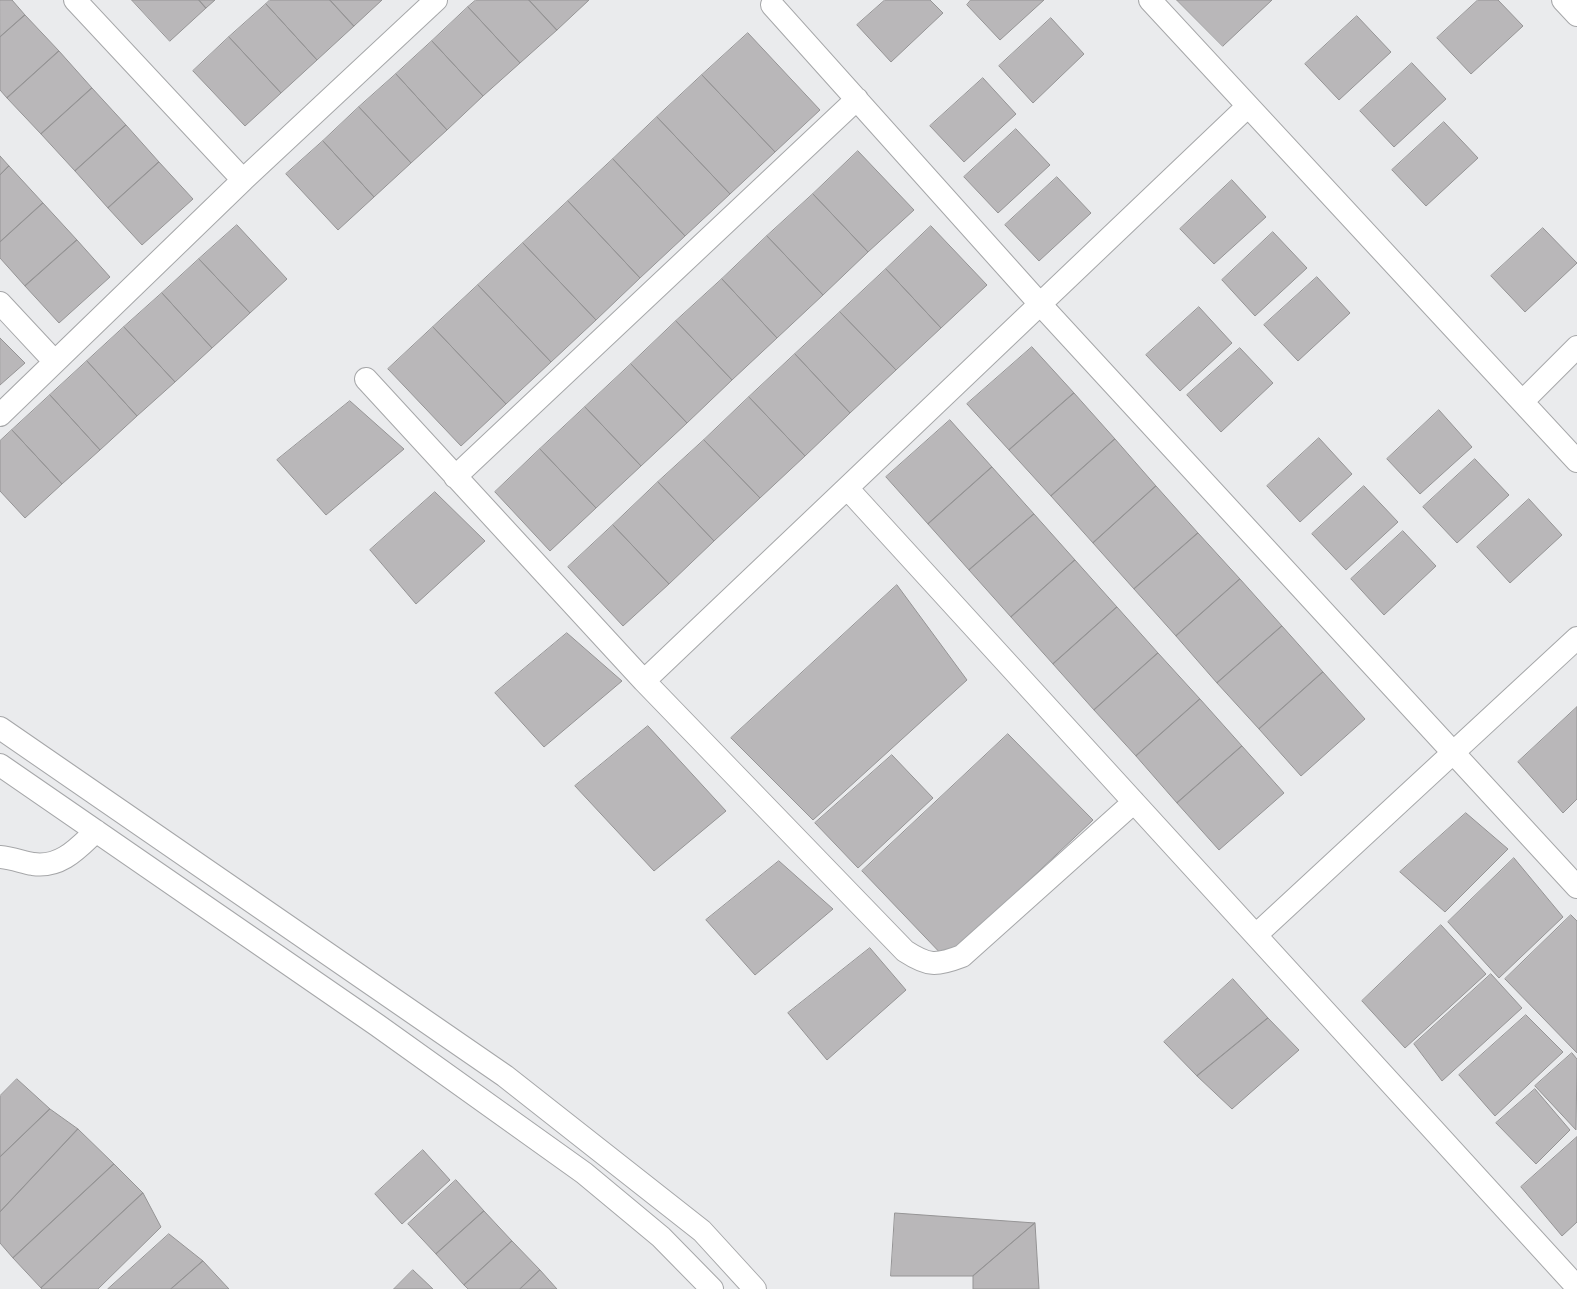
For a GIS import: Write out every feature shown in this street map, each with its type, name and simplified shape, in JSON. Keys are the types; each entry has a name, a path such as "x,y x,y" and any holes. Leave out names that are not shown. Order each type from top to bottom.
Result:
{"street":[{"path":"76,0 243,180"},
{"path":"0,415 243,180 436,0"},
{"path":"1150,0 1577,461"},
{"path":"1563,0 1577,15"},
{"path":"772,5 1040,304 1577,887"},
{"path":"455,477 857,99"},
{"path":"644,681 1248,106"},
{"path":"0,303 55,362"},
{"path":"1523,401 1577,347"},
{"path":"366,379 644,681 905,951 921,961 942,964 962,956 1134,802"},
{"path":"847,488 1577,1287"},
{"path":"1256,935 1577,638"},
{"path":"0,728 505,1076 702,1231 755,1289"},
{"path":"0,765 377,1025 584,1173 661,1237 712,1289"},
{"path":"0,857 34,864 51,864 69,856 96,831"}],"building":[{"path":"0,0 12,0 25,15 0,37"},
{"path":"132,0 199,0 206,8 170,41"},
{"path":"199,0 215,0 206,8"},
{"path":"270,0 330,0 354,26 317,60 266,4"},
{"path":"330,0 382,0 354,26"},
{"path":"476,0 529,0 557,30 520,63 468,7"},
{"path":"529,0 589,0 557,30"},
{"path":"885,0 930,0 943,13 891,62 857,25"},
{"path":"971,0 1044,0 1000,40 967,5"},
{"path":"1177,0 1272,0 1223,46"},
{"path":"1478,0 1498,0 1523,26 1471,74 1437,38"},
{"path":"266,4 317,60 281,93 229,37"},
{"path":"468,7 520,63 483,96 432,41"},
{"path":"25,15 59,51 7,98 0,90 0,37"},
{"path":"1357,16 1391,52 1339,100 1305,64"},
{"path":"1051,18 1084,54 1033,103 999,66"},
{"path":"748,33 820,110 775,152 702,75"},
{"path":"229,37 281,93 245,126 193,71"},
{"path":"432,41 483,96 447,130 396,74"},
{"path":"59,51 92,88 41,134 7,98"},
{"path":"1412,63 1446,99 1394,147 1360,111"},
{"path":"396,74 447,130 411,163 359,107"},
{"path":"702,75 775,152 730,194 657,117"},
{"path":"983,78 1016,114 964,162 930,126"},
{"path":"92,88 126,125 75,171 41,134"},
{"path":"359,107 411,163 374,197 323,141"},
{"path":"657,117 730,194 685,236 613,159"},
{"path":"1444,122 1478,158 1426,206 1392,170"},
{"path":"126,125 159,162 108,208 75,171"},
{"path":"1016,129 1050,165 998,213 964,177"},
{"path":"323,141 374,197 338,230 286,174"},
{"path":"858,151 914,210 868,252 813,194"},
{"path":"0,156 9,166 0,175"},
{"path":"613,159 685,236 640,278 568,201"},
{"path":"159,162 193,199 142,245 108,208"},
{"path":"9,166 43,203 0,242 0,175"},
{"path":"1057,177 1091,213 1039,261 1005,225"},
{"path":"1232,180 1266,217 1214,264 1180,229"},
{"path":"813,194 868,252 823,295 767,236"},
{"path":"568,201 640,278 596,320 523,243"},
{"path":"43,203 77,240 25,286 0,258 0,242"},
{"path":"237,225 287,279 250,313 199,259"},
{"path":"931,226 987,285 941,328 886,269"},
{"path":"1543,228 1577,263 1525,312 1491,276"},
{"path":"1273,232 1307,268 1255,316 1222,280"},
{"path":"767,236 823,295 777,338 722,279"},
{"path":"77,240 110,277 59,323 25,286"},
{"path":"523,243 596,320 551,362 478,285"},
{"path":"199,259 250,313 212,348 162,293"},
{"path":"886,269 941,328 896,370 840,312"},
{"path":"1317,277 1350,313 1298,361 1264,325"},
{"path":"722,279 777,338 732,380 676,321"},
{"path":"478,285 551,362 506,404 433,327"},
{"path":"162,293 212,348 175,382 124,327"},
{"path":"1199,307 1232,343 1180,391 1146,355"},
{"path":"840,312 896,370 850,413 795,354"},
{"path":"676,321 732,380 687,423 631,364"},
{"path":"124,327 175,382 137,416 87,361"},
{"path":"433,327 506,404 461,446 388,369"},
{"path":"0,338 25,363 0,385"},
{"path":"1032,347 1074,393 1009,450 967,404"},
{"path":"1240,348 1273,383 1221,432 1187,395"},
{"path":"795,354 850,413 805,456 749,397"},
{"path":"87,361 137,416 100,450 50,395"},
{"path":"631,364 687,423 641,466 585,407"},
{"path":"1074,393 1115,439 1051,496 1009,450"},
{"path":"50,395 100,450 62,484 12,430"},
{"path":"749,397 805,456 760,498 704,440"},
{"path":"350,401 404,449 326,515 277,460"},
{"path":"585,407 641,466 596,508 540,449"},
{"path":"1439,410 1472,447 1420,494 1387,459"},
{"path":"950,420 992,467 928,524 886,477"},
{"path":"12,430 62,484 25,518 0,491 0,441"},
{"path":"1319,438 1352,474 1300,522 1267,486"},
{"path":"1115,439 1156,486 1093,543 1051,496"},
{"path":"704,440 760,498 714,541 658,482"},
{"path":"540,449 596,508 550,551 495,492"},
{"path":"1475,459 1509,495 1457,543 1423,507"},
{"path":"992,467 1034,514 969,570 928,524"},
{"path":"658,482 714,541 669,584 613,525"},
{"path":"1156,486 1198,533 1134,589 1093,543"},
{"path":"1364,486 1398,522 1346,570 1312,534"},
{"path":"435,492 485,541 416,604 370,550"},
{"path":"1529,499 1562,535 1510,583 1477,547"},
{"path":"1034,514 1075,560 1011,617 969,570"},
{"path":"613,525 669,584 623,626 568,567"},
{"path":"1403,531 1436,566 1384,615 1351,579"},
{"path":"1198,533 1240,579 1176,636 1134,589"},
{"path":"1075,560 1117,607 1053,664 1011,617"},
{"path":"1240,579 1282,626 1217,683 1176,636"},
{"path":"897,585 967,680 813,820 731,738"},
{"path":"1117,607 1158,653 1094,710 1053,664"},
{"path":"1282,626 1323,672 1259,729 1217,683"},
{"path":"567,633 622,681 544,747 495,693"},
{"path":"1158,653 1200,699 1136,756 1094,710"},
{"path":"1323,672 1365,719 1301,776 1259,729"},
{"path":"1200,699 1242,746 1177,803 1136,756"},
{"path":"1577,707 1577,799 1563,813 1518,762"},
{"path":"648,726 726,811 654,871 575,786"},
{"path":"1008,734 1093,820 946,959 862,871"},
{"path":"1242,746 1284,793 1219,850 1177,803"},
{"path":"892,755 933,798 858,868 815,823"},
{"path":"1466,813 1508,849 1445,912 1400,872"},
{"path":"1514,858 1563,917 1499,978 1448,922"},
{"path":"779,861 833,909 755,975 706,920"},
{"path":"1571,915 1577,921 1577,1053 1505,979"},
{"path":"1441,925 1486,974 1405,1048 1362,1001"},
{"path":"870,948 906,990 827,1060 788,1013"},
{"path":"1491,974 1522,1008 1442,1081 1414,1044"},
{"path":"1233,979 1268,1018 1197,1076 1164,1042"},
{"path":"1526,1015 1563,1052 1495,1116 1459,1075"},
{"path":"1268,1018 1299,1050 1232,1109 1197,1076"},
{"path":"1572,1053 1577,1059 1576,1130 1535,1086"},
{"path":"17,1079 50,1109 0,1157 0,1096"},
{"path":"1535,1089 1570,1130 1536,1164 1496,1123"},
{"path":"50,1109 78,1129 0,1212 0,1157"},
{"path":"78,1129 114,1164 13,1258 0,1243 0,1212"},
{"path":"1577,1137 1577,1222 1562,1236 1521,1187"},
{"path":"423,1150 450,1180 402,1224 375,1194"},
{"path":"114,1164 143,1193 41,1288 13,1258"},
{"path":"456,1180 484,1211 436,1254 408,1224"},
{"path":"143,1193 161,1227 98,1289 41,1288"},
{"path":"484,1211 512,1241 464,1285 436,1254"},
{"path":"895,1213 1035,1223 973,1276 891,1276"},
{"path":"1035,1223 1039,1289 973,1289 973,1276"},
{"path":"169,1234 203,1261 171,1289 108,1289"},
{"path":"512,1241 540,1270 520,1289 468,1289 464,1285"},
{"path":"203,1261 229,1289 171,1289"},
{"path":"413,1270 433,1289 394,1289"},
{"path":"540,1270 557,1289 520,1289"}]}
